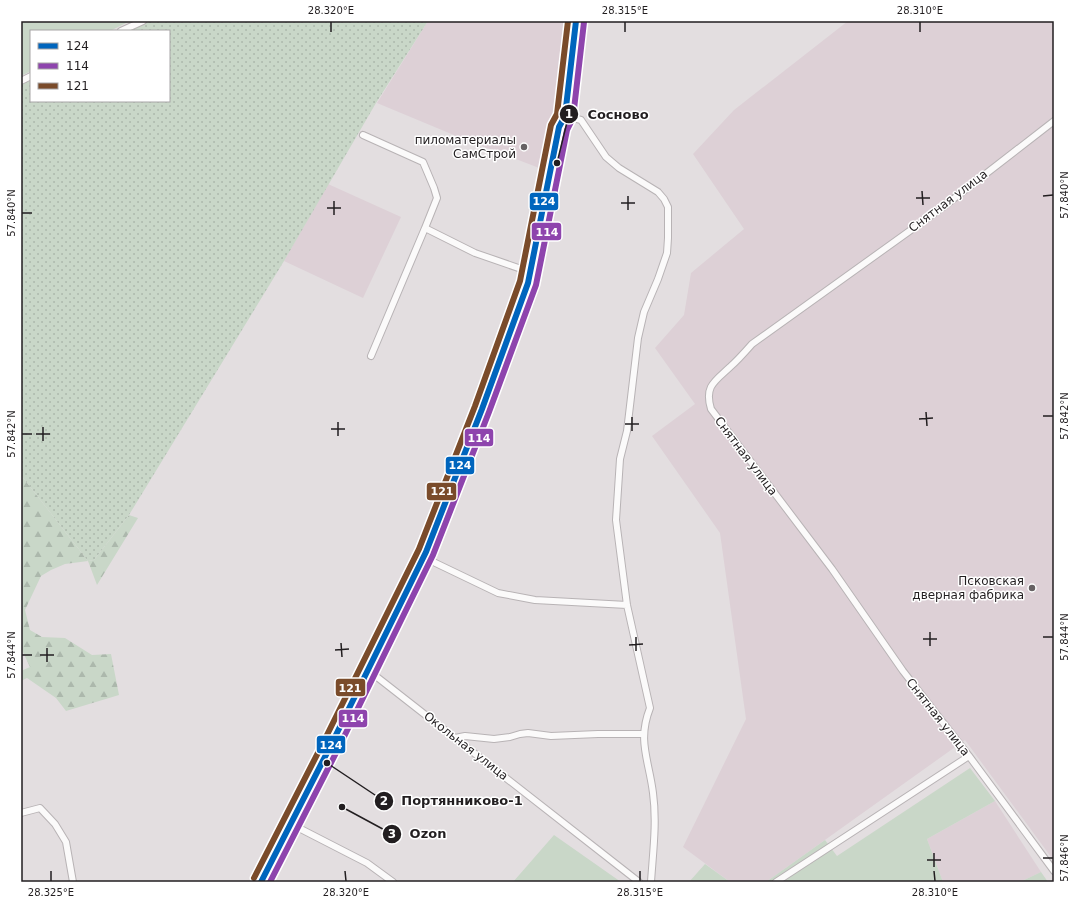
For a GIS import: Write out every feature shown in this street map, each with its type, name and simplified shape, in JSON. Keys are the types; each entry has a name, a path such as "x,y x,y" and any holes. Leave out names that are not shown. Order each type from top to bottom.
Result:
{"street":[{"path":"124,30 143,21"},
{"path":"261,882 331,745 426,552 482,410 528,283 559,127 565,116 576,21"},
{"path":"21,81 30,76"},
{"path":"565,116 580,120 606,157 619,168 658,192 668,207 667,252 658,279 644,312 638,338 627,431 620,459 616,520 627,605 650,708 645,720 643,734 653,792 655,819 651,882"},
{"name":"Снятная улица","path":"1054,121 943,207 752,344 731,367 714,381 708,397 711,409 832,569 903,671 969,756 1054,871"},
{"path":"363,135 422,162 437,198 371,356"},
{"path":"424,228 476,253 530,272"},
{"path":"423,557 498,593 535,600 627,605"},
{"name":"Окольная улица","path":"368,670 639,882"},
{"path":"455,738 465,736 494,739 528,733 551,736 643,734"},
{"path":"776,882 969,756"},
{"path":"21,813 40,808 55,824 66,842 73,882"},
{"path":"291,824 367,863 393,882"}],"shaded area":[{"path":"428,21 567,21 547,171 461,138 377,103"},
{"path":"848,21 1054,21 1054,861 965,740 766,882 730,882 683,847 746,719 720,533 652,436 695,404 655,348 684,315 691,273 744,229 693,154 734,110"},
{"path":"328,184 401,217 363,298 284,261"},
{"path":"995,801 1041,872 1020,882 943,882 927,839"}],"green space":[{"path":"21,21 130,21 112,30 30,30 30,72 21,76"},
{"path":"150,21 428,21 376,103 284,261 129,515 94,560 88,561 21,475 21,85 30,80 30,102 170,102 170,30 132,30"},
{"path":"21,475 88,561 65,564 41,576 25,610 30,630 42,637 65,638 92,655 111,654 119,695 66,711 56,698 27,678 21,681 21,671 30,667 21,648"},
{"path":"129,515 138,518 97,585 88,561 94,560"},
{"path":"970,768 995,801 927,839 943,882 766,882 825,840 837,856"},
{"path":"554,835 621,882 513,882"},
{"path":"705,864 730,882 689,882"},
{"path":"1041,872 1048,882 1020,882"}],"transit line":[{"name":"121","path":"254,878 419,549 475,406 520,281 551,125 557,114 568,21"},
{"name":"124","path":"261,882 331,745 426,552 482,409 528,283 559,127 565,116 576,21"},
{"name":"114","path":"270,882 338,749 433,555 489,412 536,285 567,130 573,118 584,22"}],"place":[{"name":"пиломатериалы СамСтрой","path":"524,147"},
{"name":"Сосново","path":"557,163"},
{"name":"Псковская дверная фабрика","path":"1032,588"},
{"name":"Портянниково-1","path":"327,763"},
{"name":"Ozon","path":"342,807"}]}
